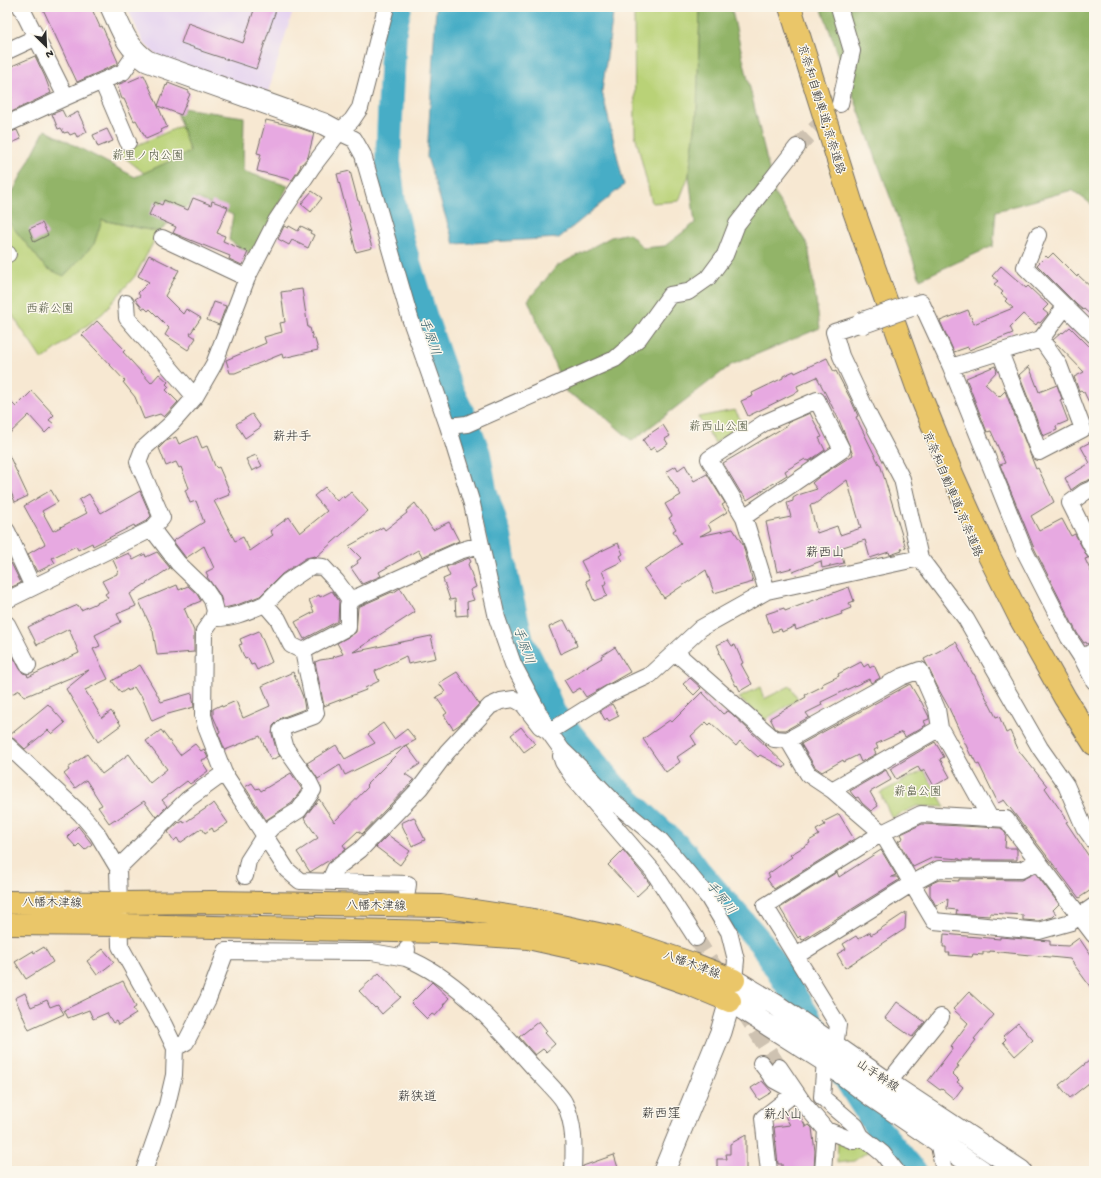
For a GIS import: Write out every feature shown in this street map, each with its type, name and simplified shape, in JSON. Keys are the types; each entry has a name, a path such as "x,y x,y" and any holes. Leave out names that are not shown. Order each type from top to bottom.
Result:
{"main road":[{"name":"京奈和自動車道;京奈道路","path":"790,7 854,211 915,380 953,476 989,556 1020,618 1065,698 1094,744"},
{"name":"京奈和自動車道;京奈道路","path":"854,211 871,280 909,390 944,480 1012,622 1058,703 1094,759"},
{"name":"八幡木津線","path":"7,902 211,902 441,906 528,919 617,938 693,964 734,980"},
{"name":"八幡木津線","path":"7,924 440,932 528,938 610,956 689,984 730,1001"}],"street":[{"path":"21,7 66,97"},
{"path":"111,7 126,41 136,53 147,60 324,124 354,139 363,156 410,318 448,426 472,504 497,618 513,664 554,734 614,803 661,841 708,897 729,932 736,960 730,1001 720,1032 664,1171"},
{"path":"7,600 152,529 162,518 138,462 143,449 172,423 195,397 214,364 247,278 276,221 312,167 339,132 352,120 360,108 386,7"},
{"path":"839,7 852,51 840,104"},
{"path":"7,51 37,37"},
{"path":"7,124 123,72 136,53"},
{"path":"102,81 128,142"},
{"path":"448,426 467,424 615,359 639,338 670,295 688,292 708,278 725,255 737,224 797,147"},
{"path":"1038,235 1025,268 1094,335"},
{"path":"162,238 247,278"},
{"path":"1094,681 1088,655 1069,638 1025,552 951,367 921,302 834,332 841,356 870,418 902,478 920,558 966,619 1040,748 1066,785 1084,827 1094,842"},
{"path":"126,303 127,318 195,397"},
{"path":"951,367 1041,339 1065,307"},
{"path":"1000,352 1039,452 1083,429 1059,365 1041,339"},
{"path":"744,517 842,450 816,400 764,424 708,459 744,517 767,591"},
{"path":"1094,488 1085,492 1070,503 1094,551"},
{"path":"152,529 178,563 204,588 214,606 215,611 213,618 204,632 203,715 206,727 224,773 244,802 264,836 288,870 300,881 408,884 407,892"},
{"path":"7,531 33,587"},
{"path":"213,618 243,614 265,604 287,582 311,566 323,567 348,597 355,598 459,550 480,545"},
{"path":"554,734 611,693 650,675 701,628 767,591 920,558"},
{"path":"303,651 348,627 348,605 352,598"},
{"path":"265,604 278,619 291,645 303,651"},
{"path":"7,624 28,665"},
{"path":"245,876 248,861 264,836 272,827 299,810 313,790 308,780 286,749 281,731 284,727 314,716 316,713 303,651"},
{"path":"675,652 774,739 788,740 901,677 920,670 937,709 940,728 990,818"},
{"path":"329,882 334,869 360,850 420,788 447,752 490,706 501,701 514,699 523,704 540,726 554,734 563,762 575,780 654,871 696,938"},
{"path":"832,790 940,728"},
{"path":"788,740 808,774 832,790 882,834 934,921 1039,931 1071,922 1094,906"},
{"path":"7,744 82,814 97,833 118,868 120,946 164,1025 175,1048 174,1075 167,1105 144,1171"},
{"path":"118,868 188,799 224,773"},
{"path":"896,1171 883,1154 861,1136 856,1126 822,1097 830,1054 838,1025 765,906 882,834 921,814 1006,819 1094,935"},
{"path":"796,956 911,884 938,869 1021,870 1038,860"},
{"path":"175,1048 186,1042 208,999 226,951 406,953 418,963 455,987 507,1038 564,1101 571,1119 574,1150 573,1171"},
{"name":"山手幹線","path":"734,980 776,1005 830,1054 873,1096 982,1171"},
{"name":"山手幹線","path":"730,1001 801,1045 830,1054 853,1058 1021,1171"},
{"path":"888,1082 941,1017"},
{"path":"761,1063 774,1080 796,1092"},
{"path":"779,1067 804,1104 826,1130 854,1140 861,1136"},
{"path":"770,1171 763,1118 796,1092"},
{"path":"823,1171 826,1130"},
{"path":"938,1141 944,1171"}],"shaded area":[{"path":"127,7 294,7 268,92 168,60 154,53 143,42"}],"green space":[{"path":"634,7 700,7 697,113 689,175 679,201 652,203 635,134"},
{"path":"700,7 731,7 775,195 808,245 820,328 731,365 632,441 596,409 566,392 528,300 557,266 611,237 629,233 643,248 665,246 695,223 689,175 697,113"},
{"path":"821,7 1094,7 1094,206 1072,190 996,211 993,246 920,279"},
{"path":"175,107 244,117 243,171 288,186 270,222 250,255 229,240 233,215 197,198 159,232 102,220 94,244 64,276 46,268 7,220 7,203 45,130 135,177 190,152"},
{"name":"薪里ノ内公園","path":"181,126 190,152 144,173 119,153"},
{"name":"西薪公園","path":"7,220 46,268 94,244 101,220 159,232 135,276 103,313 42,360 7,307"},
{"name":"薪西山公園","path":"735,410 743,424 715,443 698,417"},
{"path":"790,686 798,699 764,720 739,698 760,687 764,699"},
{"name":"薪畠公園","path":"924,770 945,807 917,806 892,818 880,793"},
{"path":"838,1140 873,1148 854,1161 837,1163"}],"water":[{"path":"436,7 614,7 602,91 624,185 559,238 454,244 427,157"}],"building":[{"path":"42,7 91,7 100,27 102,26 118,62 117,64 77,82"},
{"path":"255,7 277,7 256,69 181,43 188,23 243,43"},
{"path":"35,56 51,93 7,114 7,100 12,98 7,87 7,68"},
{"path":"144,75 167,127 161,130 162,132 146,139 136,120 134,121 124,99 122,99 117,85"},
{"path":"168,83 189,91 190,94 181,115 158,106"},
{"path":"62,110 66,118 78,112 87,132 77,137 75,133 70,135 68,132 64,133 61,128 58,129 52,114"},
{"path":"266,120 297,127 314,133 308,157 301,164 292,180 257,171 261,154 257,153"},
{"path":"107,129 113,141 98,147 93,135"},
{"path":"17,130 21,139 7,145 7,133"},
{"path":"350,171 372,248 356,252 337,174"},
{"path":"312,191 322,198 311,212 301,204"},
{"path":"193,198 211,205 212,201 228,207 217,233 225,236 223,241 248,252 242,265 229,259 230,256 173,233 176,227 149,215 155,202 162,205 164,200 188,210"},
{"path":"42,223 48,235 34,242 29,229"},
{"path":"284,226 288,228 289,226 298,231 301,226 311,231 310,233 314,235 308,248 292,240 289,245 278,239"},
{"path":"1053,253 1077,277 1078,275 1094,290 1094,318 1077,305 1037,265 1046,256 1048,258"},
{"path":"149,255 179,270 165,296 183,314 186,309 201,318 190,334 196,338 188,350 165,335 169,328 150,309 148,311 145,308 143,309 135,299 140,296 138,293 149,282 138,276"},
{"path":"1001,266 1026,288 1028,286 1048,305 1043,310 1048,314 1040,323 1038,322 1036,325 1023,314 1010,327 1013,333 969,350 968,347 954,352 940,321 968,310 974,324 1013,308 1005,301 1007,299 1001,294 1003,292 994,284 998,281 992,276"},
{"path":"302,289 308,328 310,328 313,339 315,339 318,350 283,358 282,354 235,373 230,373 226,360 266,343 264,337 282,332 280,323 285,322 281,292"},
{"path":"214,302 226,306 219,325 207,320"},
{"path":"97,321 125,350 123,352 151,383 159,374 168,382 166,384 169,387 166,390 178,402 164,417 160,414 144,419 135,397 123,382 125,381 82,335"},
{"path":"1070,327 1094,351 1094,413 1084,392 1081,390 1079,391 1074,377 1084,372 1053,340"},
{"path":"827,358 834,372 836,371 858,416 856,417 880,464 906,548 901,549 902,551 890,555 889,552 870,558 865,540 840,548 844,563 822,568 821,561 793,572 792,568 777,572 766,522 791,517 787,503 793,501 793,498 798,495 817,489 812,483 820,476 853,455 839,420 817,377 797,386 799,391 748,416 741,401 753,396 752,393 783,378 783,376 794,371 795,373","holes":["847,480 861,528 840,535 837,526 817,533 810,505 815,504"]},
{"path":"995,366 997,371 985,384 999,397 1005,391 1036,469 1038,468 1054,502 1031,516 1039,531 1062,519 1071,536 1075,534 1088,558 1085,559 1094,578 1094,642 1087,644 1086,642 1084,643 1077,633 1034,548 1000,465 1005,463 991,431 987,432 966,378"},
{"path":"1029,366 1039,392 1057,385 1062,399 1060,400 1068,421 1056,426 1057,430 1043,436 1019,375"},
{"path":"32,391 54,415 49,420 54,424 45,433 29,415 7,436 7,398 16,407"},
{"path":"810,413 822,437 819,438 825,450 809,461 806,461 805,459 785,471 787,475 747,500 741,493 723,463 788,425 787,423"},
{"path":"252,414 261,427 245,438 236,424"},
{"path":"663,425 670,436 665,439 668,444 657,451 654,447 650,450 643,440"},
{"path":"197,436 202,448 207,446 215,466 217,468 219,467 230,492 228,493 229,495 214,501 235,541 243,537 250,551 273,535 270,531 289,517 300,533 327,511 314,496 325,487 337,501 343,496 344,498 351,492 368,511 316,557 306,558 282,574 260,596 237,605 224,608 220,595 207,577 206,572 214,568 204,546 186,558 173,541 204,522 196,501 190,503 185,490 189,488 181,467 179,468 176,462 166,466 159,448 166,441 176,437 179,444"},
{"path":"1094,440 1094,478 1081,483 1071,490 1065,478 1090,463 1081,447"},
{"path":"7,451 28,496 15,502 10,490 7,491"},
{"path":"256,455 262,466 252,471 246,459"},
{"path":"685,465 694,481 707,474 725,503 722,505 727,512 708,524 711,530 700,536 733,529 743,545 753,582 714,593 706,570 664,598 644,569 681,544 673,531 676,529 669,518 672,516 665,504 681,495 666,472 676,466 678,470"},
{"path":"51,490 58,502 42,511 53,531 87,513 79,500 89,494 101,513 140,491 151,516 146,521 135,527 134,525 93,546 92,543 78,550 76,546 52,558 55,563 37,572 28,554 45,544 24,506"},
{"path":"415,503 433,530 449,522 459,541 422,557 418,550 379,572 381,576 362,584 351,568 358,563 357,561 361,558 349,546 383,527 385,530 407,513 406,511"},
{"path":"618,543 623,554 620,556 623,561 602,571 607,583 603,585 607,596 594,601 586,581 590,579 581,561"},
{"path":"157,552 170,568 130,594 136,606 117,614 121,622 95,635 100,646 93,649 108,679 85,690 102,718 111,711 121,725 98,742 66,689 89,670 24,697 20,690 7,696 7,645 20,669 23,673 27,674 28,677 79,653 69,629 37,645 28,627 50,616 78,605 81,610 108,598 105,594 108,592 102,581 117,574 118,571 113,560 129,553 133,560 145,554 146,557"},
{"path":"469,558 471,562 468,564 476,587 470,590 474,600 467,602 468,615 456,616 455,599 450,600 443,579 450,576 446,567"},
{"path":"11,563 21,583 7,589 7,565"},
{"path":"177,585 179,590 188,586 197,594 201,601 184,608 194,631 194,652 157,655 153,631 139,601"},
{"path":"849,587 854,601 849,603 851,608 841,612 842,614 796,630 795,626 782,632 781,629 772,632 766,614 784,608 785,611"},
{"path":"400,588 415,612 353,652 431,636 436,658 408,664 406,656 375,671 379,681 365,688 366,690 324,706 315,662 334,658 333,657 343,654 337,643 356,632 358,607 392,592 393,593"},
{"path":"332,591 339,601 338,621 304,639 295,622 314,612 309,600 319,595 320,597"},
{"path":"564,620 569,630 571,629 577,646 560,654 549,627"},
{"path":"259,631 272,662 257,670 254,664 251,665 248,658 245,659 239,645 242,644 240,639"},
{"path":"728,640 732,646 735,645 743,663 741,664 752,684 740,691 719,653 720,652 717,645"},
{"path":"956,642 996,717 999,716 1006,733 1010,731 1019,751 1047,786 1045,788 1068,821 1066,822 1094,864 1094,888 1079,898 1004,800 998,803 979,764 977,765 972,755 971,756 924,659"},
{"path":"615,647 630,672 586,697 580,688 572,693 564,680 602,658 601,656"},
{"path":"861,662 864,667 868,664 870,668 874,665 880,678 871,683 869,679 821,702 822,705 806,713 809,717 786,730 778,730 775,728 770,718 806,697 805,695 823,686 822,684 839,676 838,674"},
{"path":"140,665 161,702 192,693 194,707 168,714 152,721 141,695 139,695 134,687 121,693 112,681"},
{"path":"293,672 303,697 305,709 281,718 273,726 272,734 277,752 280,756 271,760 260,736 225,750 218,733 220,732 213,716 213,709 236,701 243,718 270,706 262,686"},
{"path":"457,672 479,704 459,725 453,729 444,715 447,713 436,697 445,692 439,683"},
{"path":"690,678 701,688 694,695 683,684"},
{"path":"910,684 929,717 929,719 924,721 926,725 905,737 902,732 876,744 878,748 874,750 876,754 861,762 858,755 844,762 843,760 822,772 815,767 801,744"},
{"path":"702,692 723,714 728,711 731,713 786,765 784,768 760,755 758,757 740,741 736,746 711,723 709,725 706,722 691,736 696,744 677,757 680,762 666,772 643,739 670,720 672,722"},
{"path":"48,704 65,723 52,734 48,730 25,749 10,735"},
{"path":"612,704 619,716 609,721 607,718 605,720 600,711"},
{"path":"383,723 394,739 407,729 416,740 345,775 340,765 318,779 307,763 336,745 345,759 375,743 368,734"},
{"path":"521,727 535,744 524,752 511,735"},
{"path":"161,730 180,755 195,744 201,751 204,749 208,758 201,760 208,771 190,784 187,781 162,800 167,806 156,817 144,801 109,823 98,807 102,805 86,780 75,788 64,774 69,770 68,768 87,754 102,774 129,754 150,783 167,769 146,741"},
{"path":"935,742 944,757 940,759 950,777 934,786 925,770 921,772 918,767 896,779 890,769"},
{"path":"406,745 420,764 405,774 414,780 362,834 358,831 343,845 346,849 310,872 297,852 318,838 304,818 319,799 334,822 368,787 366,785"},
{"path":"886,770 891,780 870,792 878,806 871,811 850,791"},
{"path":"291,773 302,789 292,803 266,820 245,787 252,783 256,789 259,788 261,791"},
{"path":"214,803 228,823 214,832 212,828 205,833 202,828 180,843 177,838 174,841 168,832 179,822 180,823 183,821 184,823"},
{"path":"839,814 854,839 774,889 767,879 770,877 768,874 792,857 790,855 810,843 809,841 819,835 816,830 825,825 823,822"},
{"path":"414,817 425,840 412,846 401,823"},
{"path":"922,824 1001,828 1006,834 1005,848 1016,848 1017,860 960,860 934,857 913,867 898,841 903,838 901,834"},
{"path":"78,826 92,844 85,850 79,844 76,847 67,837"},
{"path":"388,835 410,851 400,865 376,847"},
{"path":"623,850 650,884 637,896 608,865"},
{"path":"881,850 896,875 891,877 897,877 899,880 802,940 800,936 798,938 780,908 837,872 839,877"},
{"path":"1035,873 1059,904 1053,910 1056,914 1053,917 1038,921 1023,920 1023,915 990,913 990,916 956,914 957,910 947,909 948,899 936,906 930,895 930,884 939,880 1021,880"},
{"path":"906,912 905,929 845,968 837,954 846,949 843,944 856,936 858,939 870,932 871,935"},
{"path":"944,934 1000,939 1000,937 1050,941 1050,945 1068,946 1079,938 1094,960 1094,992 1070,959 990,951 983,952 983,955 973,954 972,957 949,955 950,953 946,953 946,947 943,947"},
{"path":"44,947 53,962 26,979 15,962 33,951 34,953"},
{"path":"103,949 114,962 97,975 87,961"},
{"path":"379,973 401,997 382,1014 359,991"},
{"path":"123,981 136,1007 133,1009 136,1014 118,1025 116,1021 113,1023 107,1013 93,1019 89,1010 68,1018 64,1010"},
{"path":"432,982 449,998 435,1016 432,1014 427,1019 411,1003"},
{"path":"969,992 994,1015 974,1039 976,1040 957,1065 959,1066 953,1074 959,1080 957,1082 963,1087 954,1099 942,1089 940,1090 928,1081 953,1048 951,1046 968,1023 953,1009"},
{"path":"25,993 31,1007 47,1000 50,1007 58,1004 64,1014 29,1030 15,998"},
{"path":"897,1002 925,1022 912,1037 885,1018"},
{"path":"539,1021 547,1031 545,1033 555,1044 546,1052 543,1049 535,1055 519,1037"},
{"path":"1018,1023 1033,1040 1015,1056 1003,1042 1006,1039 1003,1036"},
{"path":"1094,1057 1094,1079 1070,1098 1059,1085"},
{"path":"762,1081 772,1092 759,1100 751,1088"},
{"path":"797,1110 806,1127 809,1125 812,1128 815,1151 814,1171 782,1171 782,1164 778,1164 774,1127 790,1125 785,1116"},
{"path":"746,1135 746,1171 717,1171 717,1159 727,1159 726,1154 730,1154 730,1144"},
{"path":"614,1155 619,1171 583,1171 583,1166"}],"waterway":[{"name":"手原川","path":"399,7 394,29 388,162 393,202 402,243 425,318 450,389 467,424 478,454 484,490 499,536 506,578 521,641 536,671 553,713 616,789 685,853 698,871 761,943 877,1127 914,1171"}],"tunnel":[{"path":"797,147 831,113"},
{"path":"696,938 721,977"},
{"path":"743,1011 779,1067"}],"district":[{"name":"薪井手","path":"292,435"},
{"name":"薪西山","path":"825,551"},
{"name":"薪狭道","path":"417,1095"},
{"name":"薪西窪","path":"661,1112"},
{"name":"薪小山","path":"783,1113"}]}
